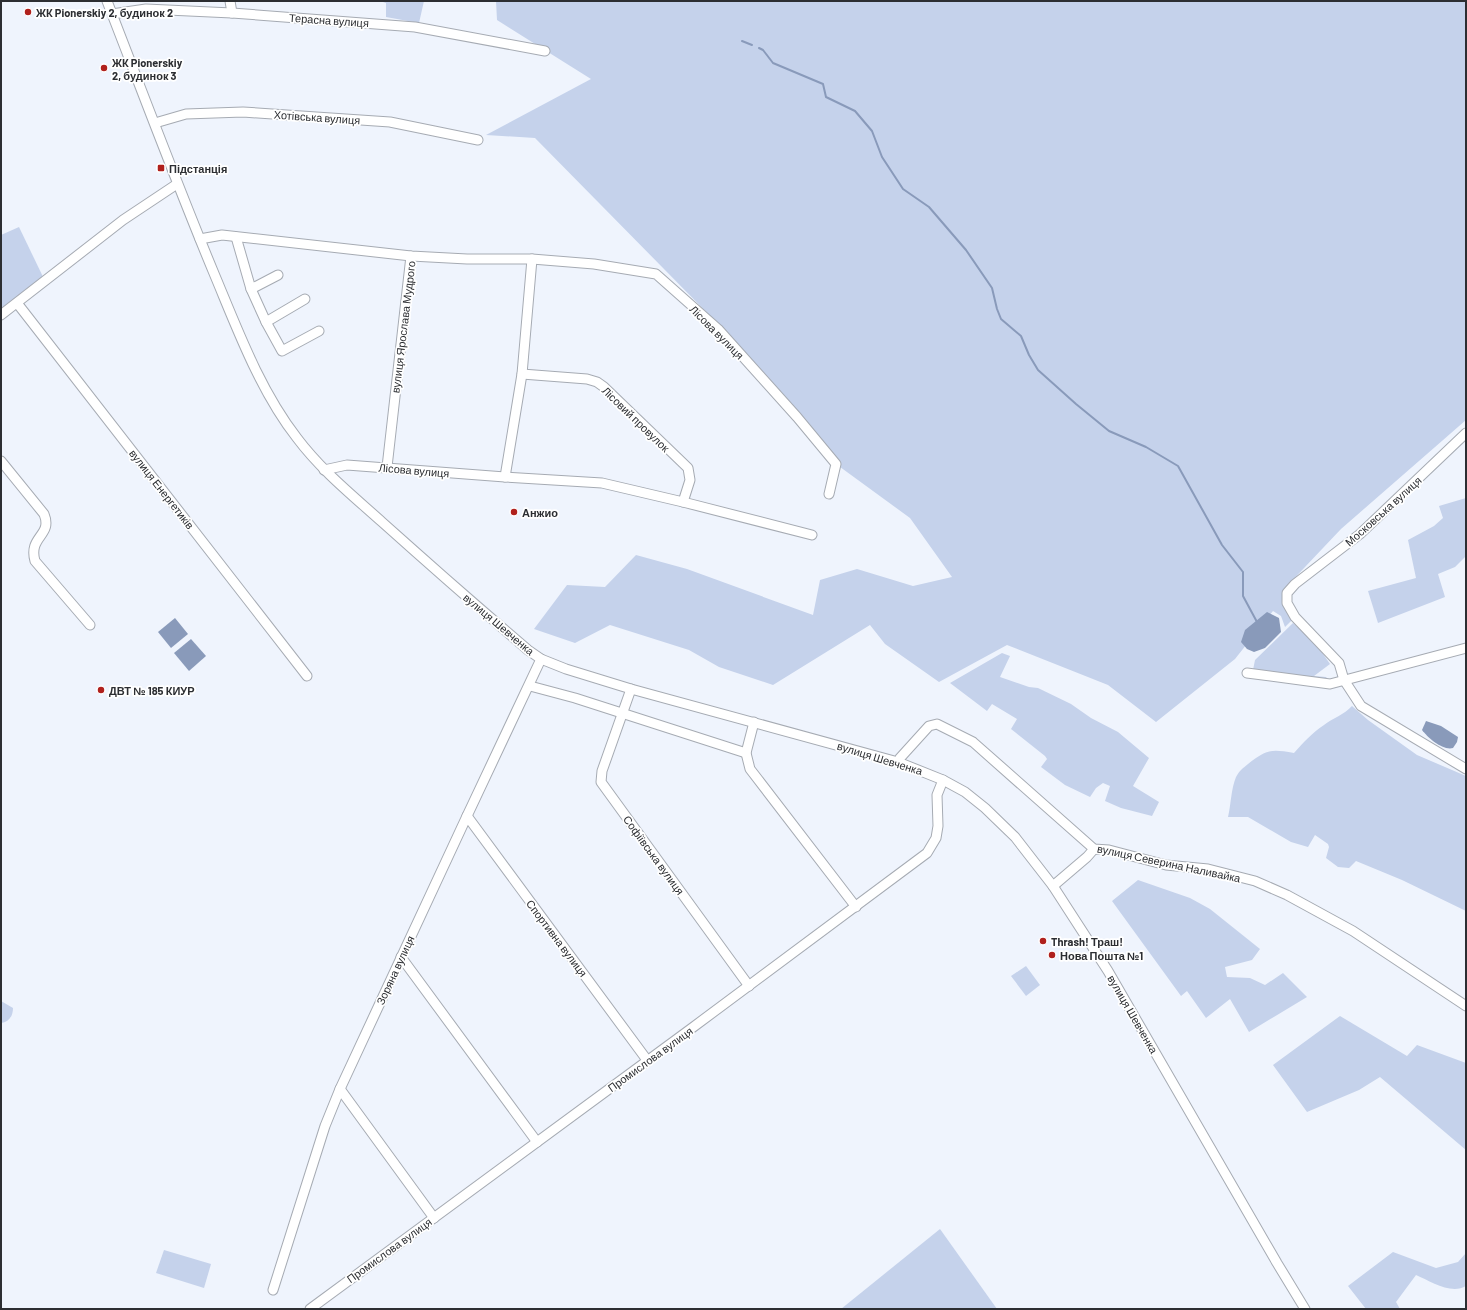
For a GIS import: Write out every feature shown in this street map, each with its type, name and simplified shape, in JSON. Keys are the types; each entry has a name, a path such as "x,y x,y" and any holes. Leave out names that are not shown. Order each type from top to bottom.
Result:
{"street":[{"name":"вулиця Шевченка","path":"107,1 155,123 177,184 232,318 262,381 281,415 297,438 324,470 438,572 528,650 541,659 566,669 631,689 898,762 943,780 965,792 985,808 1015,837 1053,886 1108,971 1276,1263 1305,1309"},
{"path":"230,1 232,13"},
{"name":"Терасна вулиця","path":"112,14 145,5 415,27 545,51"},
{"name":"Хотівська вулиця","path":"155,123 186,114 243,112 390,122 478,140"},
{"path":"1,315 123,220 177,184"},
{"name":"вулиця Ярослава Мудрого","path":"200,239 222,236 236,237 411,256 387,467"},
{"path":"236,237 251,290 282,351 319,331"},
{"name":"Лісова вулиця","path":"411,256 466,259 532,259 594,264 656,274 718,329 797,417 836,464 829,494"},
{"path":"505,477 522,374 532,259"},
{"path":"251,290 278,275"},
{"path":"266,322 304,299"},
{"name":"вулиця Енергетиків","path":"17,302 307,676"},
{"name":"Лісовий провулок","path":"522,374 587,379 604,387 688,468 690,480 683,502"},
{"name":"Московська вулиця","path":"1344,680 1339,663 1294,617 1287,603 1287,594 1295,584 1360,534 1466,433"},
{"path":"1,461 44,514 47,521 46,528 33,548 35,561 90,625"},
{"name":"Лісова вулиця","path":"324,470 347,465 602,483 812,535"},
{"path":"1247,673 1330,684 1466,648"},
{"name":"Зоряна вулиця","path":"273,1290 325,1126 340,1089 467,816 530,686 541,659"},
{"path":"1344,680 1361,706 1466,769"},
{"path":"530,686 570,696 746,753"},
{"path":"622,714 631,689"},
{"name":"Софіївська вулиця","path":"622,714 602,771 601,782 749,986"},
{"path":"754,722 746,753 750,769 856,907"},
{"name":"вулиця Северина Наливайка","path":"898,762 929,726 937,724 973,742 1094,849 1109,850 1166,865 1208,869 1261,884 1287,895 1353,931 1466,1006"},
{"name":"Промислова вулиця","path":"310,1309 856,907 927,853 932,847 936,838 938,826 937,795 943,780"},
{"name":"Спортивна вулиця","path":"467,816 647,1060"},
{"path":"1053,886 1087,857 1094,849"},
{"path":"401,957 537,1142"},
{"path":"340,1089 434,1218"}],"shaded area":[{"path":"380,1 424,1 419,23 386,17 386,3"},
{"path":"496,1 1466,1 1466,420 1341,529 1287,586 1282,595 1284,604 1292,620 1285,627 1281,616 1273,611 1235,659 1156,722 1108,685 1007,645 939,682 885,644 870,625 773,685 719,667 689,650 610,625 575,643 534,629 567,585 605,587 636,555 687,569 813,615 820,580 857,569 913,586 952,577 910,518 836,464 728,334 535,138 486,135 591,79 497,20"},
{"path":"19,227 45,281 1,315 1,235"},
{"path":"1466,498 1466,556 1455,567 1438,574 1445,597 1378,623 1368,591 1416,578 1408,540 1434,526 1443,518 1439,506"},
{"path":"1267,612 1279,618 1281,632 1265,648 1254,652 1247,649 1241,642 1245,630"},
{"path":"175,618 188,634 171,648 158,632"},
{"path":"1293,623 1314,641 1330,664 1314,676 1326,677 1330,682 1253,670 1255,660"},
{"path":"191,639 206,656 189,671 174,653"},
{"path":"1002,653 1010,656 1000,677 1029,687 1038,688 1071,704 1091,718 1118,732 1149,758 1133,786 1159,802 1152,816 1121,808 1105,801 1110,786 1103,783 1096,788 1090,797 1065,785 1041,767 1047,759 1045,756 1011,729 1017,719 992,704 987,711 950,683"},
{"path":"1352,706 1368,720 1417,755 1466,776 1466,911 1402,880 1356,861 1349,868 1338,867 1326,858 1329,847 1328,844 1315,835 1308,847 1291,842 1248,817 1228,817 1234,782 1237,775 1243,768 1260,755 1270,751 1294,753 1316,731 1346,712"},
{"path":"1426,721 1441,726 1458,737 1453,748 1445,748 1440,746 1428,737 1422,730"},
{"path":"1138,880 1190,898 1210,909 1260,949 1252,960 1225,967 1227,977 1250,978 1265,985 1283,973 1307,997 1249,1032 1230,999 1206,1018 1187,991 1181,996 1112,901"},
{"path":"1026,966 1040,985 1026,996 1011,976"},
{"path":"1,1001 13,1008 10,1018 1,1023"},
{"path":"1340,1016 1407,1056 1417,1045 1466,1063 1466,1150 1380,1077 1359,1090 1307,1112 1273,1065"},
{"path":"940,1229 997,1309 841,1309"},
{"path":"164,1250 211,1264 204,1288 156,1273"},
{"path":"1393,1252 1436,1268 1458,1262 1466,1253 1466,1286 1454,1289 1447,1288 1416,1275 1396,1302 1400,1309 1366,1309 1348,1286"}],"waterway":[{"path":"742,41 752,45"},
{"path":"759,48 763,50 773,63 823,84 826,97 855,111 872,131 882,157 903,189 929,207 966,250 992,288 1001,319 1021,336 1029,355 1038,370 1109,431 1146,447 1178,466 1222,545 1243,572 1243,596 1257,622"}],"place":[{"name":"ЖК Pionerskiy 2, будинок 2","path":"28,12"},
{"name":"ЖК Pionerskiy 2, будинок 3","path":"104,68"},
{"name":"Підстанція","path":"161,168"},
{"name":"Анжио","path":"514,512"},
{"name":"ДВТ № 185 КИУР","path":"101,690"},
{"name":"Thrash! Траш!","path":"1043,941"},
{"name":"Нова Пошта №1","path":"1052,955"}]}
